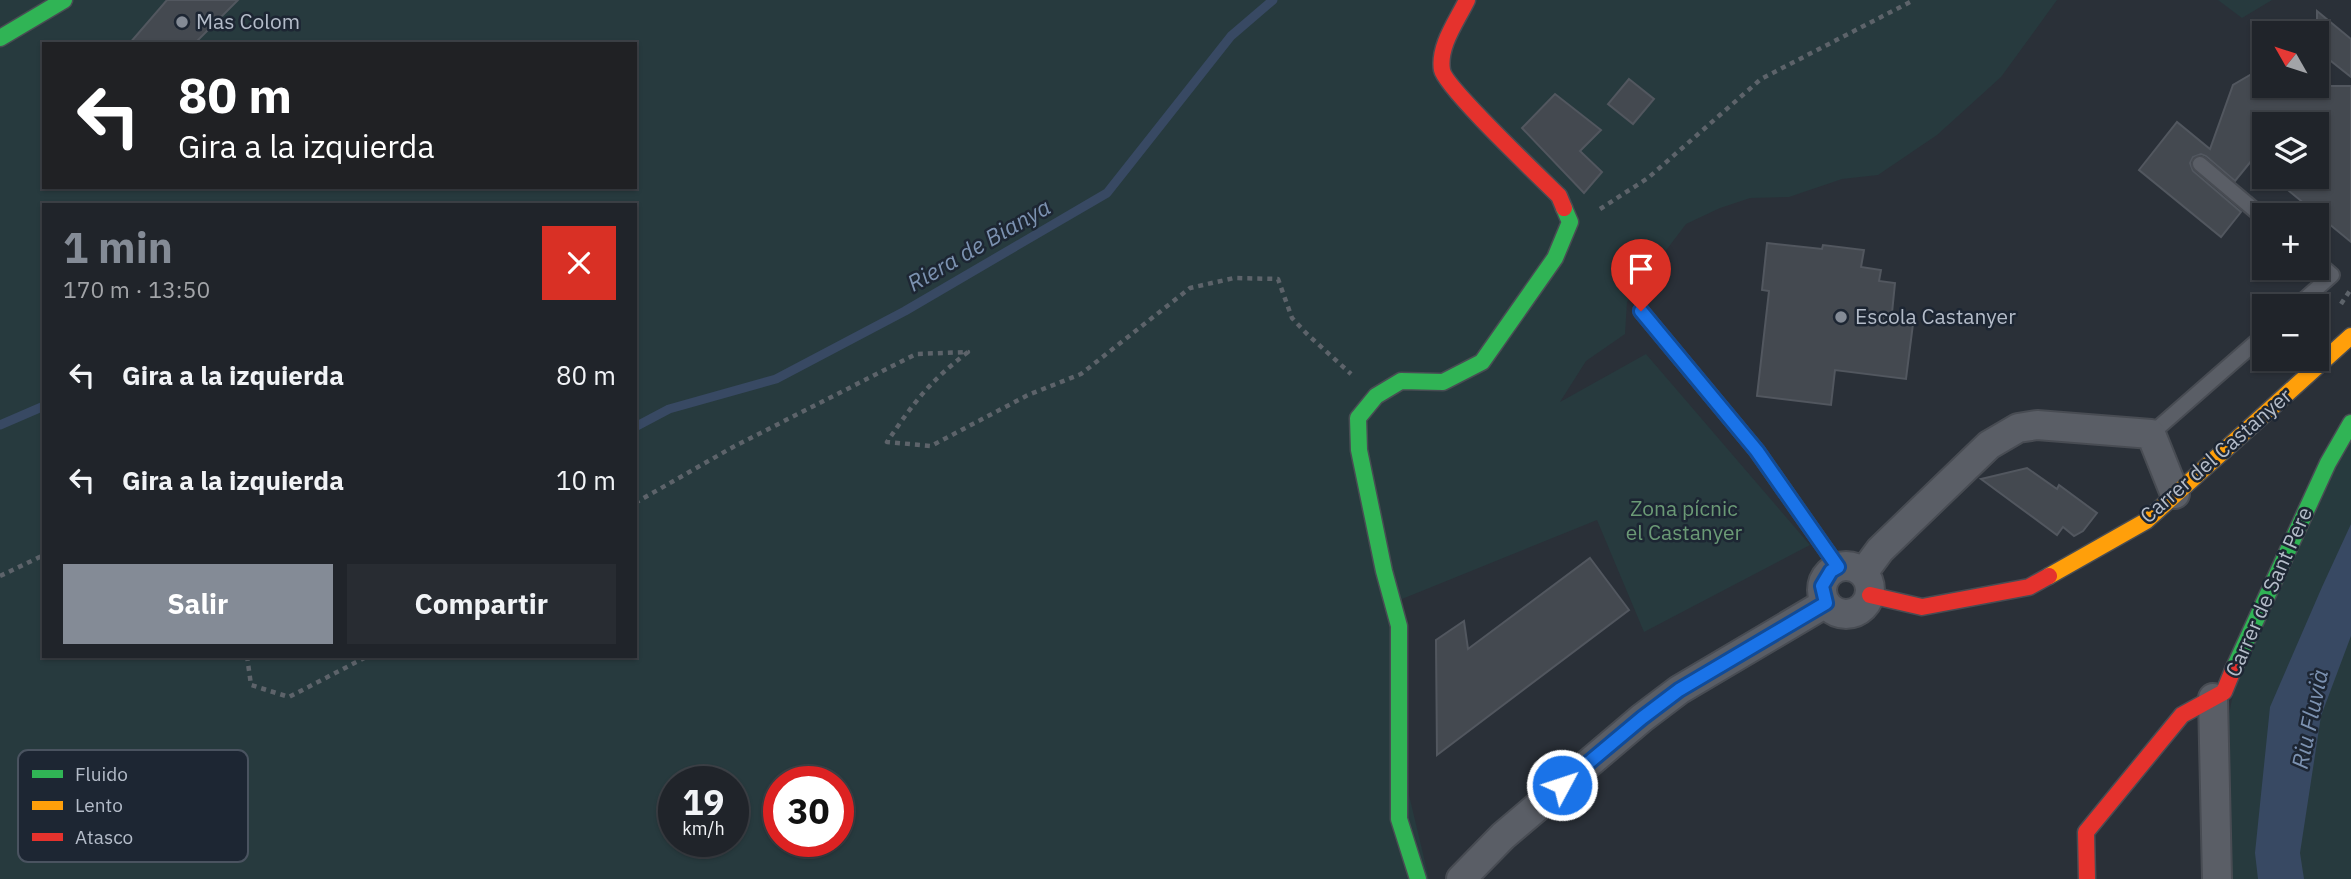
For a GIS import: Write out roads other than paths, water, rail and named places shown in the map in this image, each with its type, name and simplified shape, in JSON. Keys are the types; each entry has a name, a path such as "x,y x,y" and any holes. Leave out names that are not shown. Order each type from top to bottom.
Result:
{"street":[{"path":"0,38 64,0"},
{"path":"1418,879 1399,819 1399,625 1384,571 1359,450 1358,418 1376,396 1401,381 1443,382 1482,362 1555,258 1570,222 1559,196 1460,96 1442,72 1443,49 1467,0"},
{"name":"Carrer del Castanyer","path":"1857,578 1922,607 2029,587 2146,521 2351,336"},
{"name":"Carrer de Sant Pere","path":"2087,879 2086,832 2182,715 2224,692 2328,463 2351,424"},
{"path":"1857,578 1880,550 1989,445 2018,428 2037,425 2151,435 2175,494"},
{"path":"1831,571 1857,578 1865,605 1856,612 1845,614 1834,611 1826,603 1822,586 1831,571"},
{"path":"1461,879 1503,836 1651,711 1679,690 1826,603"},
{"path":"2213,698 2217,879"}],"lane":[{"path":"2200,164 2252,208"},
{"path":"2311,294 2327,280"},
{"path":"1641,311 1757,451 1857,578"},
{"path":"2151,435 2252,346"}],"water":[{"name":"Riu Fluvià","path":"2351,524 2351,636 2321,716 2300,853 2304,879 2258,879 2255,853 2270,707"}],"waterway":[{"name":"Riera de Bianya","path":"637,426 669,409 776,379 905,311 1107,193 1231,36 1273,0"},
{"name":"Riera de Bianya","path":"0,425 42,407"}],"place":[{"name":"Mas Colom","path":"182,22"},
{"name":"Escola Castanyer","path":"1841,317"}],"park label":[{"name":"Zona pícnic el Castanyer","path":"1684,521"}]}
